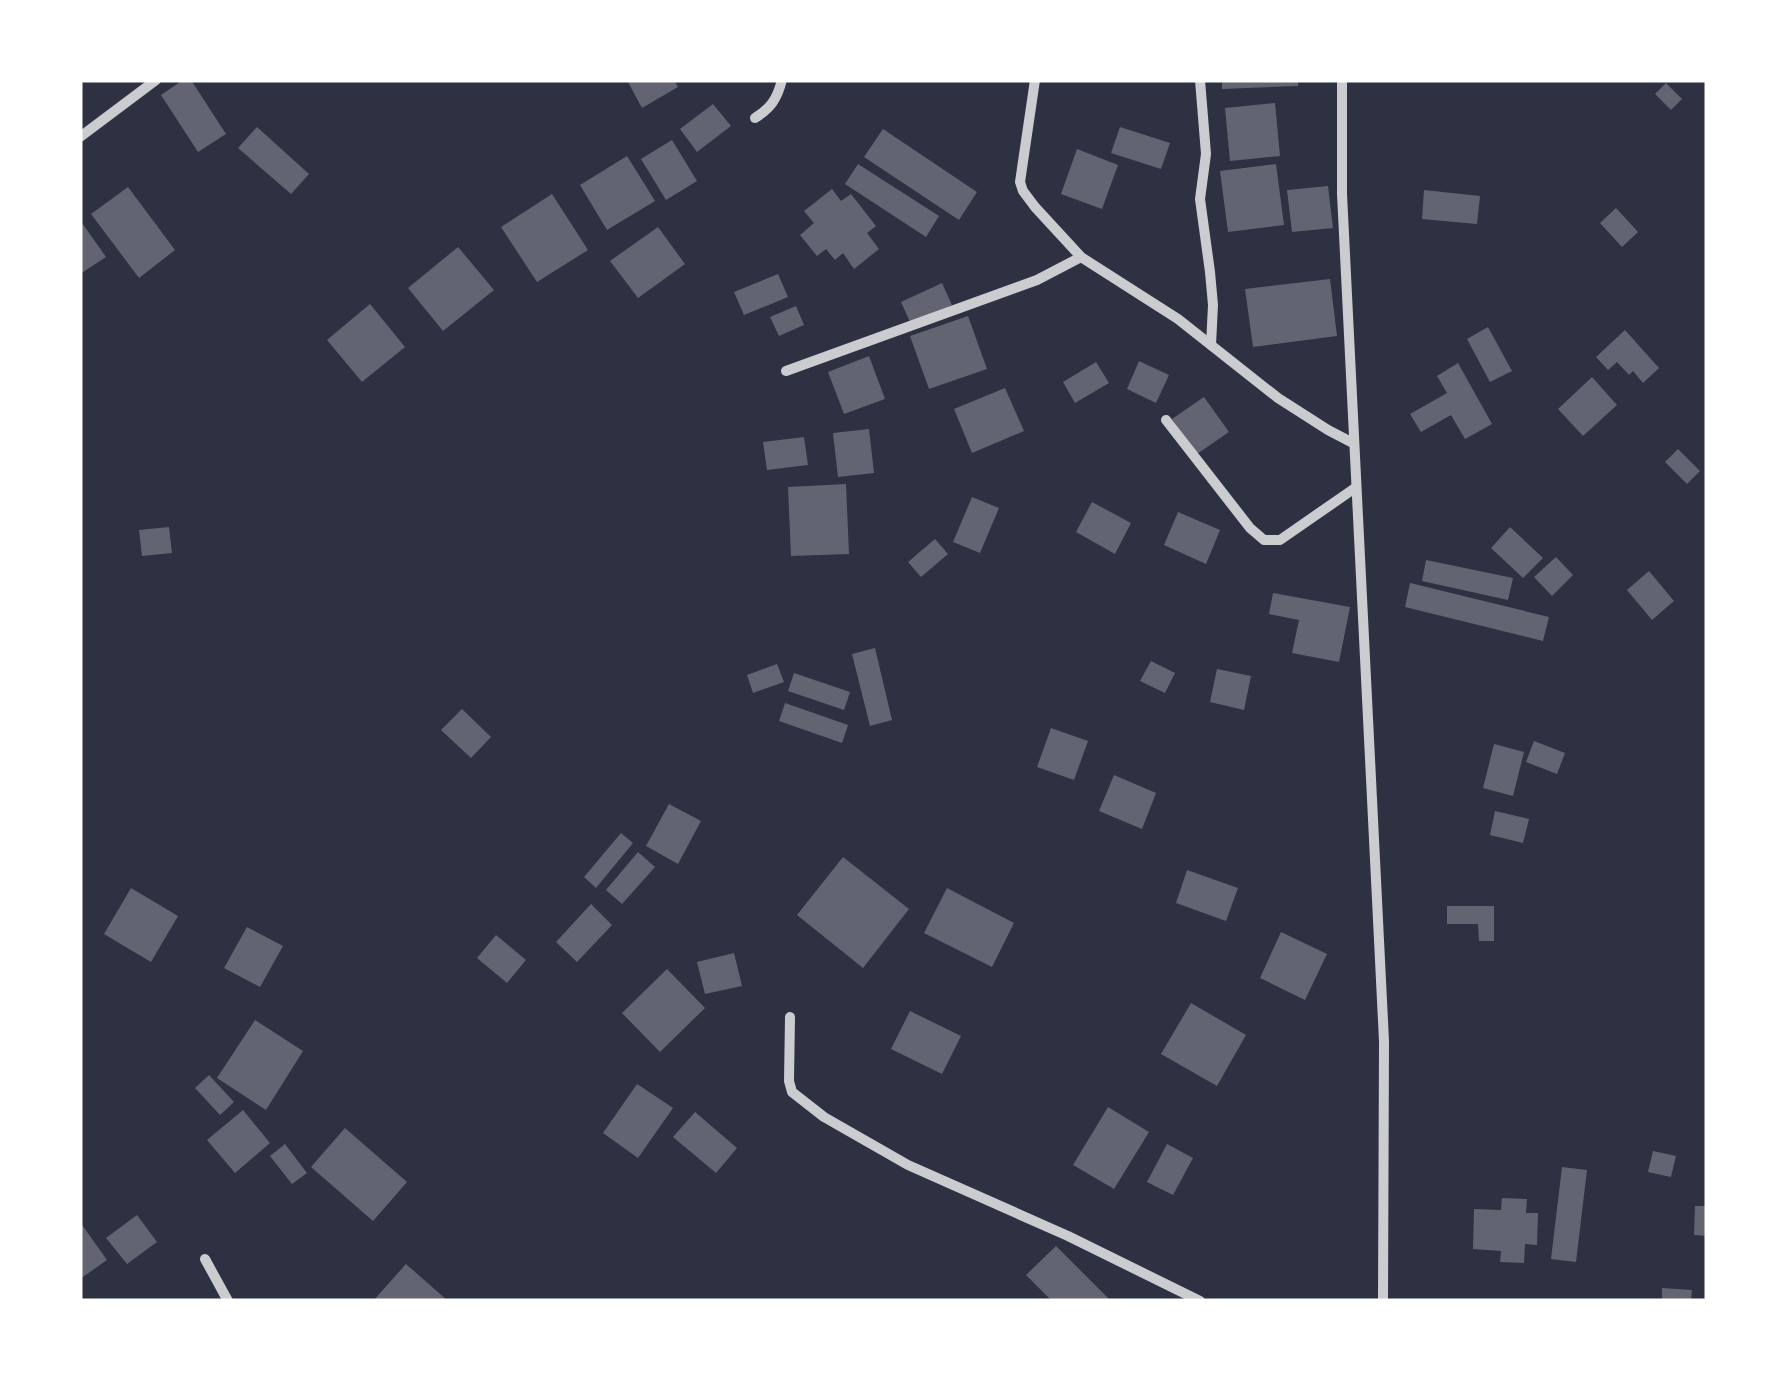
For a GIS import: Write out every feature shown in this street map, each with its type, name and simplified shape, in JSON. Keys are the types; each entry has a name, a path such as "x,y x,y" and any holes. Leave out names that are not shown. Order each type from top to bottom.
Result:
{"street":[{"path":"80,137 156,80"},
{"path":"755,118 768,110 778,96 782,80"},
{"path":"1035,80 1020,182 1034,207 1081,256 1162,308 1278,398 1353,443"},
{"path":"1200,80 1206,154 1200,200 1210,272 1210,344"},
{"path":"1342,80 1342,194 1384,1041 1383,1301"},
{"path":"786,371 1037,280 1081,256"},
{"path":"1166,420 1235,510 1264,540 1280,540 1355,488"},
{"path":"790,1017 789,1081 792,1092 802,1102 908,1165 1068,1236 1200,1301"},
{"path":"206,1259 228,1301"}],"building":[{"path":"183,80 191,80 226,134 198,152 161,95"},
{"path":"630,80 674,80 678,87 642,108"},
{"path":"1222,80 1298,80 1298,86 1222,89"},
{"path":"1666,83 1682,99 1671,110 1655,94"},
{"path":"1275,103 1280,156 1230,161 1225,108"},
{"path":"713,104 731,126 697,152 680,129"},
{"path":"257,127 309,174 291,194 238,148"},
{"path":"1120,127 1170,143 1161,169 1111,153"},
{"path":"883,129 977,192 959,220 864,157"},
{"path":"672,140 697,181 666,200 641,159"},
{"path":"1077,149 1118,165 1102,209 1061,194"},
{"path":"627,156 655,201 607,230 580,185"},
{"path":"858,164 939,216 926,237 845,184"},
{"path":"1276,164 1284,225 1228,232 1220,171"},
{"path":"1328,186 1333,228 1292,232 1287,190"},
{"path":"128,187 175,250 139,278 91,214"},
{"path":"832,189 841,201 851,194 876,226 867,233 879,249 854,269 843,253 835,260 826,249 817,256 800,235 814,223 804,211"},
{"path":"1424,190 1480,196 1477,224 1422,219"},
{"path":"552,194 588,250 537,282 501,227"},
{"path":"1616,208 1638,232 1622,247 1600,223"},
{"path":"80,220 106,257 80,274"},
{"path":"658,227 685,264 638,298 610,261"},
{"path":"458,247 494,290 443,331 408,288"},
{"path":"778,274 788,297 744,315 734,292"},
{"path":"1330,279 1337,336 1253,347 1245,289"},
{"path":"942,283 952,305 911,324 901,302"},
{"path":"370,304 405,347 362,382 327,340"},
{"path":"796,306 804,325 779,336 770,317"},
{"path":"968,316 987,369 929,389 910,336"},
{"path":"1488,327 1512,371 1490,382 1467,339"},
{"path":"1625,330 1659,368 1643,383 1633,371 1629,375 1617,362 1608,370 1596,357"},
{"path":"869,356 885,399 844,414 828,372"},
{"path":"1139,361 1169,375 1156,403 1127,389"},
{"path":"1096,362 1109,383 1075,403 1063,382"},
{"path":"1458,363 1492,424 1465,439 1451,415 1421,432 1410,414 1447,393 1437,376"},
{"path":"1592,377 1617,405 1583,436 1558,409"},
{"path":"1005,388 1024,431 972,453 954,409"},
{"path":"1204,397 1229,432 1197,454 1172,419"},
{"path":"869,429 874,473 838,477 833,433"},
{"path":"804,437 808,465 767,470 763,442"},
{"path":"1678,449 1700,471 1687,484 1665,462"},
{"path":"846,484 849,554 791,556 788,487"},
{"path":"972,497 999,508 980,553 953,542"},
{"path":"1092,502 1131,523 1115,554 1076,532"},
{"path":"1178,512 1220,530 1206,564 1164,545"},
{"path":"169,527 172,553 142,556 139,530"},
{"path":"1510,527 1543,558 1523,578 1491,548"},
{"path":"935,539 948,554 921,577 908,562"},
{"path":"1556,557 1573,575 1552,596 1534,577"},
{"path":"1426,560 1513,578 1508,600 1422,581"},
{"path":"1649,571 1674,601 1652,620 1627,590"},
{"path":"1410,583 1549,617 1543,641 1405,607"},
{"path":"1273,593 1350,607 1339,662 1292,653 1299,620 1269,614"},
{"path":"875,648 892,720 870,726 852,654"},
{"path":"1151,661 1175,673 1165,693 1140,681"},
{"path":"777,664 784,682 753,693 747,675"},
{"path":"1217,669 1251,676 1244,710 1210,702"},
{"path":"794,673 850,692 844,710 788,691"},
{"path":"785,703 848,725 842,743 779,721"},
{"path":"462,709 491,737 471,758 441,730"},
{"path":"1051,728 1088,741 1074,780 1037,767"},
{"path":"1534,741 1565,753 1557,774 1526,762"},
{"path":"1494,744 1524,752 1513,796 1483,788"},
{"path":"1114,775 1156,793 1142,829 1099,811"},
{"path":"669,804 701,821 678,864 646,846"},
{"path":"1495,811 1529,819 1523,843 1490,835"},
{"path":"621,833 633,843 596,888 584,877"},
{"path":"638,852 655,867 622,904 606,890"},
{"path":"843,857 909,909 863,968 797,915"},
{"path":"1187,870 1238,888 1226,921 1176,903"},
{"path":"131,888 178,916 151,962 104,934"},
{"path":"947,888 1014,923 992,967 924,933"},
{"path":"591,904 612,925 577,962 556,942"},
{"path":"1447,906 1494,906 1494,941 1479,941 1478,924 1447,924"},
{"path":"247,927 283,946 260,987 224,968"},
{"path":"1281,932 1327,954 1305,1000 1260,978"},
{"path":"496,935 526,960 507,983 477,958"},
{"path":"734,953 742,986 705,994 697,962"},
{"path":"667,969 705,1008 660,1052 622,1013"},
{"path":"1191,1003 1246,1035 1217,1086 1161,1054"},
{"path":"910,1011 961,1036 942,1074 891,1049"},
{"path":"255,1020 303,1051 266,1110 217,1078"},
{"path":"209,1075 234,1102 220,1115 195,1088"},
{"path":"637,1084 673,1108 638,1158 603,1133"},
{"path":"1108,1107 1149,1132 1114,1189 1073,1165"},
{"path":"243,1110 270,1143 235,1173 207,1140"},
{"path":"695,1112 737,1148 716,1173 673,1137"},
{"path":"345,1128 407,1182 373,1221 311,1167"},
{"path":"285,1144 307,1173 292,1184 270,1156"},
{"path":"1167,1144 1193,1158 1173,1195 1147,1182"},
{"path":"1653,1151 1676,1156 1671,1177 1648,1172"},
{"path":"1562,1167 1587,1170 1576,1262 1551,1259"},
{"path":"1502,1198 1527,1199 1526,1213 1538,1213 1537,1245 1525,1244 1524,1263 1500,1262 1501,1251 1473,1249 1474,1209 1501,1210"},
{"path":"1695,1206 1707,1206 1707,1236 1694,1235"},
{"path":"137,1215 157,1242 127,1264 106,1238"},
{"path":"80,1222 107,1260 80,1279"},
{"path":"1056,1246 1111,1301 1052,1301 1026,1275"},
{"path":"406,1264 448,1301 373,1301"},
{"path":"1662,1288 1692,1290 1691,1301 1662,1301"}]}
